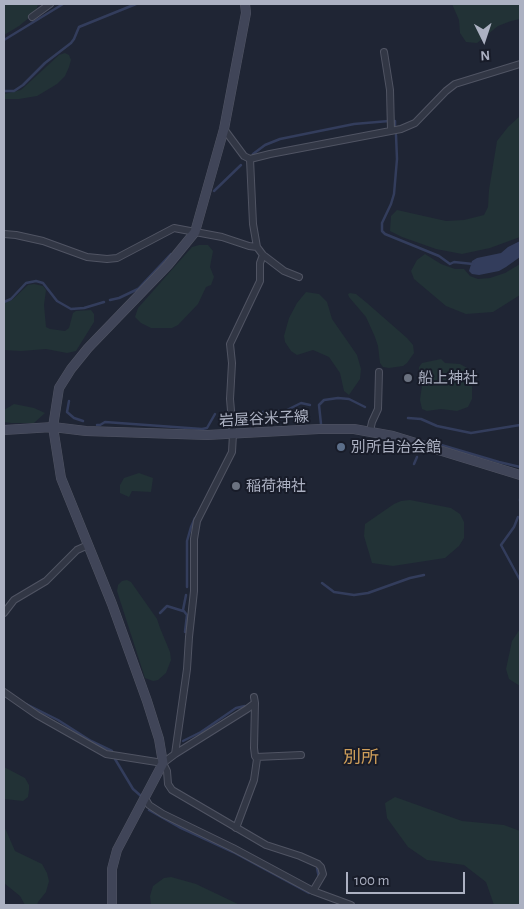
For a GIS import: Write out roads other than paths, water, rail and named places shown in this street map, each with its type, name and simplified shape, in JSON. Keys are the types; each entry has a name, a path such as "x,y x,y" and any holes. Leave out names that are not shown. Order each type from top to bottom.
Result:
{"street":[{"path":"32,17 50,4"},
{"path":"245,4 246,13 224,129 196,232 168,265 88,348 71,369 58,388 53,427 61,478 112,604 147,701 159,739 170,788 266,845 318,864 323,874 314,890"},
{"path":"384,52 390,90 391,132"},
{"path":"224,129 244,156 250,159 391,132 409,127 415,123 455,84 520,64"},
{"path":"250,159 252,224 256,247 263,255 284,271 299,277"},
{"path":"4,234 43,241 87,257 107,259 117,258 174,228 222,237 256,247"},
{"path":"175,754 187,669 194,591 194,539 197,521 232,452 233,434 230,399 232,363 230,344 260,280 260,263 263,255"},
{"path":"370,432 378,409 379,372"},
{"name":"岩屋谷米子線","path":"4,430 53,427 86,431 188,435 354,429 393,436 520,475"},
{"path":"4,613 14,600 46,581 77,550 88,545"},
{"path":"4,692 37,715 60,726 106,754 163,762"},
{"path":"112,905 112,869 117,850 146,798 163,762 254,700 254,748 257,759 254,780 236,828"},
{"path":"256,757 301,755"},
{"path":"146,798 149,804 163,814 314,890 350,905"}],"water":[{"path":"520,241 520,257 506,267 499,271 479,275 472,274 469,271 472,261 477,258 501,253"}],"waterway":[{"path":"4,40 63,4"},
{"path":"4,91 14,91 23,85 45,63 71,43 79,27 136,4"},
{"path":"253,154 265,145 280,139 354,124 389,121"},
{"path":"395,121 395,129"},
{"path":"396,135 397,159 394,194 382,223 382,231 385,234 439,256 450,264 454,262 473,264"},
{"path":"214,191 241,165"},
{"path":"110,300 138,289 171,254"},
{"path":"4,302 11,299 26,283 36,281 43,283 57,301 71,309 84,308 104,302"},
{"path":"321,424 319,405 324,400 349,399 365,407"},
{"path":"69,401 67,412 74,418 83,421"},
{"path":"285,411 301,403 310,405"},
{"path":"241,424 250,423 263,412 279,411"},
{"path":"97,425 105,422 202,429 207,428 215,414"},
{"path":"408,418 421,419 437,426 471,433 520,425"},
{"path":"438,444 520,467"},
{"path":"414,464 417,457"},
{"path":"518,517 514,527 501,545 520,580"},
{"path":"187,587 187,541 195,518"},
{"path":"322,583 334,592 354,595 368,593 424,575"},
{"path":"185,632 187,615 183,610 186,595"},
{"path":"160,613 167,606 183,611"},
{"path":"26,704 112,751"},
{"path":"183,741 201,732 236,708 245,706"},
{"path":"115,759 133,789 141,796"},
{"path":"149,810 309,893"},
{"path":"317,868 319,878"}],"place":[{"name":"船上神社","path":"408,378"},
{"name":"別所自治会館","path":"341,447"},
{"name":"稲荷神社","path":"236,486"}],"district":[{"name":"別所","path":"361,758"}]}
